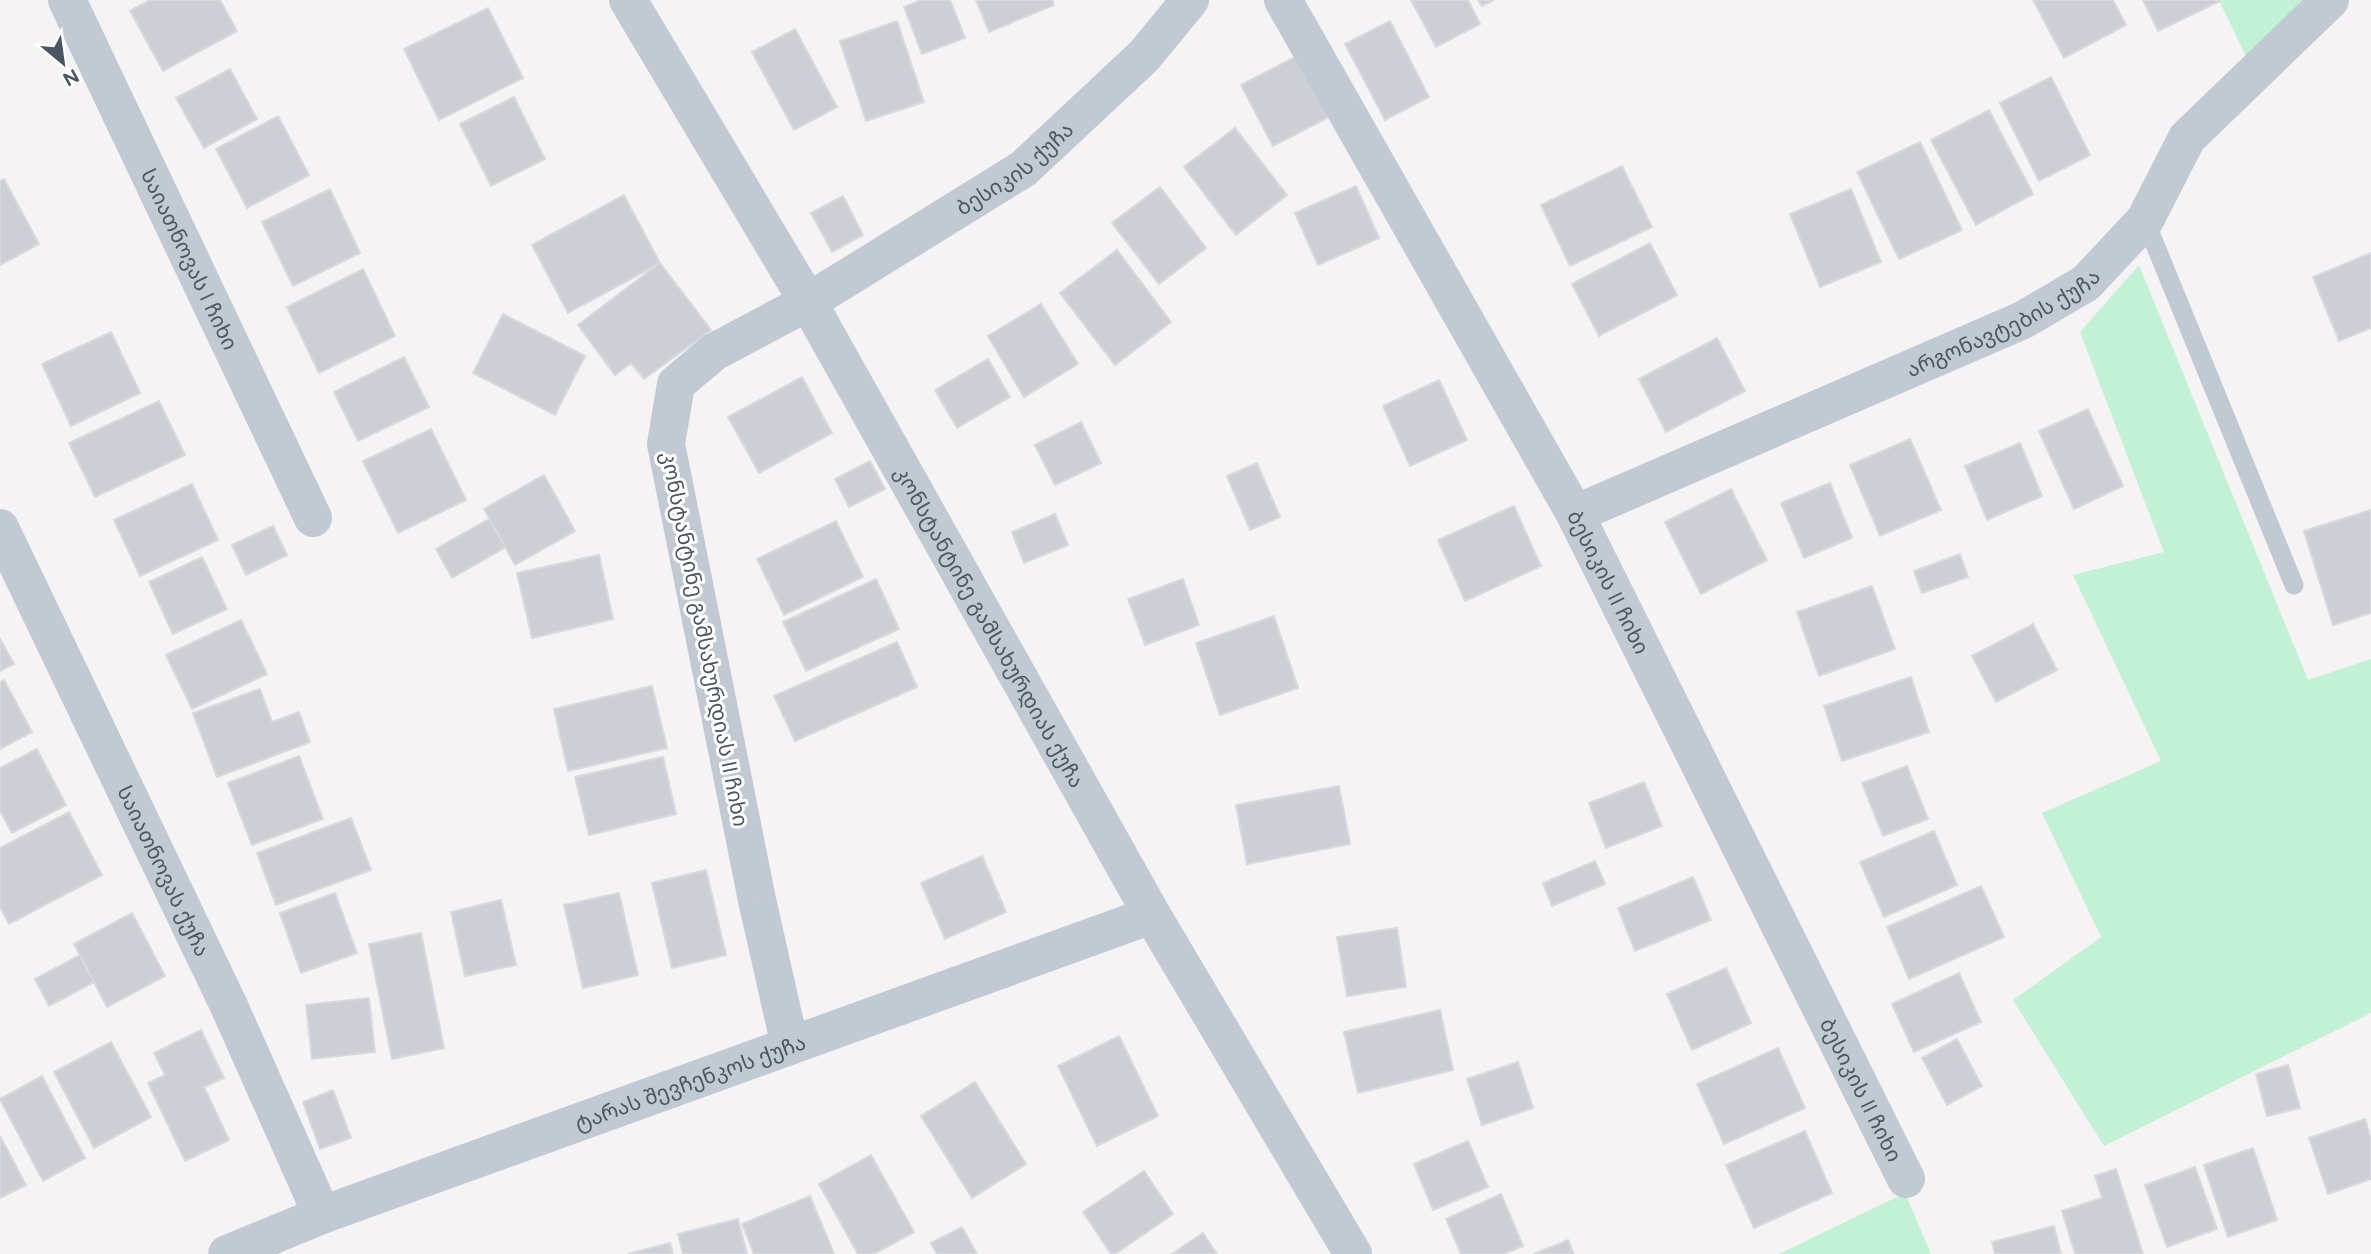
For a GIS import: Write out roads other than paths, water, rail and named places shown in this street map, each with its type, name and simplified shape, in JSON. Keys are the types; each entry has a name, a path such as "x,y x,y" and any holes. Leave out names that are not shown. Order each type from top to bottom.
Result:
{"street":[{"name":"საიათნოვას I ჩიხი","path":"67,0 313,518"},
{"name":"კონსტანტინე გამსახურდიას ქუჩა","path":"628,0 808,302 1152,915 1353,1254"},
{"name":"ბესიკის ქუჩა","path":"808,302 1023,169 1144,56 1190,0"},
{"name":"ბესიკის II ჩიხი","path":"1283,0 1575,514 1906,1179"},
{"name":"არგონავტების ქუჩა","path":"1575,514 2023,320 2086,283 2145,220 2187,138 2330,0"},
{"name":"კონსტანტინე გამსახურდიას II ჩიხი","path":"790,1046 757,900 666,444 676,384 714,352 808,302"},
{"name":"საიათნოვას ქუჩა","path":"0,528 229,1006 322,1215"},
{"name":"ტარას შევჩენკოს ქუჩა","path":"227,1254 322,1215 1152,915"}],"lane":[{"path":"2145,220 2294,585"}]}
